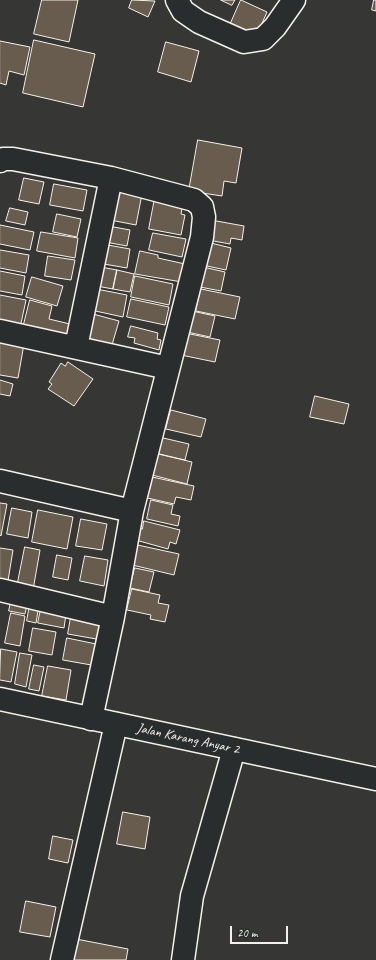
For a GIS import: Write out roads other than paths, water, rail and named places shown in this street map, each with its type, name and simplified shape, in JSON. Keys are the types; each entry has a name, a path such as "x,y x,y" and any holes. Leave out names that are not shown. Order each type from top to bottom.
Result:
{"street":[{"path":"177,0 183,11 199,22 244,42 263,39 276,27 294,0"},
{"path":"0,161 4,159 13,159 110,178 194,200 202,207 204,217 202,237 132,511 113,617 91,719"},
{"path":"76,348 110,178"},
{"path":"0,331 168,368"},
{"path":"0,481 132,511"},
{"path":"0,590 113,617"},
{"name":"Jalan Karang Anyar 2","path":"0,700 376,780"},
{"path":"62,960 116,724"},
{"path":"183,960 192,896 234,749"}]}
